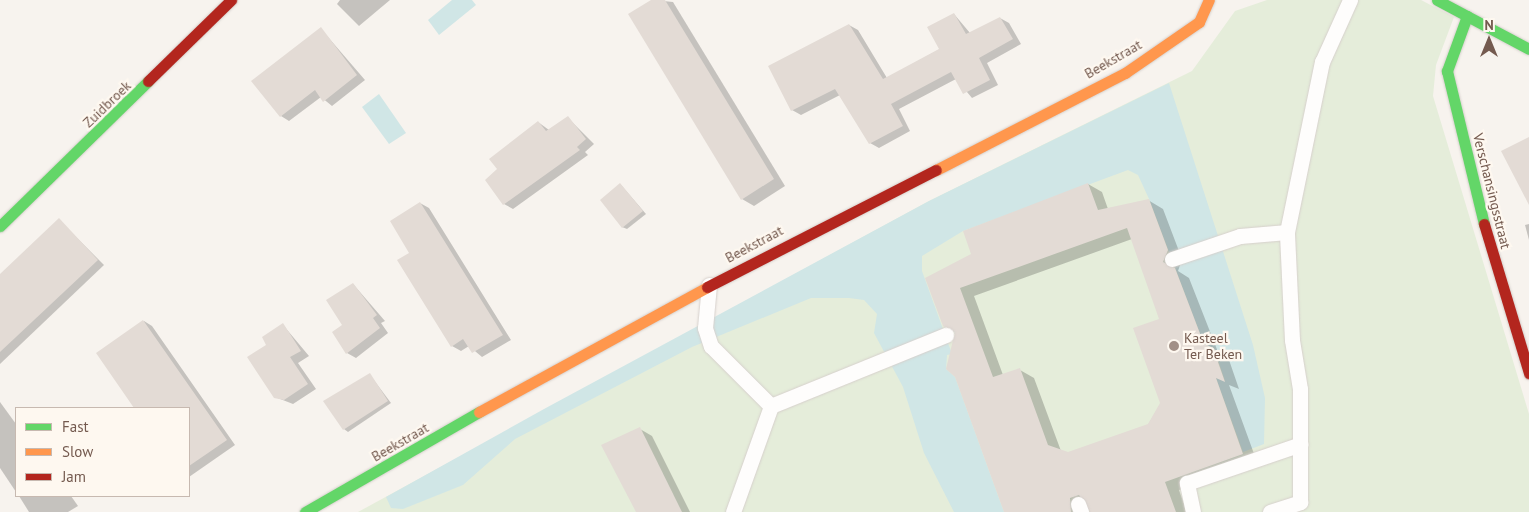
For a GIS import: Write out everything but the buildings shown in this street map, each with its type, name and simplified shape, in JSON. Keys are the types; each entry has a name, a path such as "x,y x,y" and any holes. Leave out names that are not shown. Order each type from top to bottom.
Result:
{"street":[{"name":"Zuidbroek","path":"0,226 232,0"},
{"name":"Beekstraat","path":"306,512 608,338 1126,73 1199,22 1209,0"},
{"path":"1437,0 1529,49"},
{"name":"Verschansingsstraat","path":"1467,16 1447,71 1486,231 1529,373"}],"lane":[{"path":"1270,512 1300,502 1301,444 1286,232 1322,62 1350,0"},
{"path":"1172,260 1240,236 1286,232"},
{"path":"709,285 705,328 711,346 772,406"},
{"path":"732,512 772,406 946,335"},
{"path":"1192,512 1187,483 1301,444"}],"green space":[{"path":"1267,0 1421,0 1454,17 1436,65 1433,96 1529,414 1529,512 358,512 929,201 1192,71 1235,11"}],"shaded area":[{"path":"452,0 472,0 476,5 439,35 428,20"},
{"path":"1169,83 1253,345 1265,398 1264,444 1243,452 1216,378 1225,381 1214,348 1204,344 1149,199 1138,175 1128,170 963,231 922,256 922,271 952,354 947,355 946,369 955,377 1004,512 954,512 924,453 903,387 874,333 877,314 864,300 849,298 811,298 692,347 515,439 463,485 403,509 391,508 386,497 544,409 929,201"},
{"path":"379,94 406,133 389,144 362,107"}],"traffic: fast":[{"path":"1437,0 1529,49"},
{"path":"1467,16 1447,71 1484,224"},
{"path":"0,226 148,81"},
{"path":"305,512 479,412"}],"traffic: slow":[{"path":"936,170 1125,73 1199,22 1209,0"},
{"path":"479,412 707,287"}],"traffic: jam":[{"path":"148,81 231,0"},
{"path":"707,287 936,170"},
{"path":"1484,224 1529,373"}],"place":[{"name":"Kasteel Ter Beken","path":"1174,346"}]}
